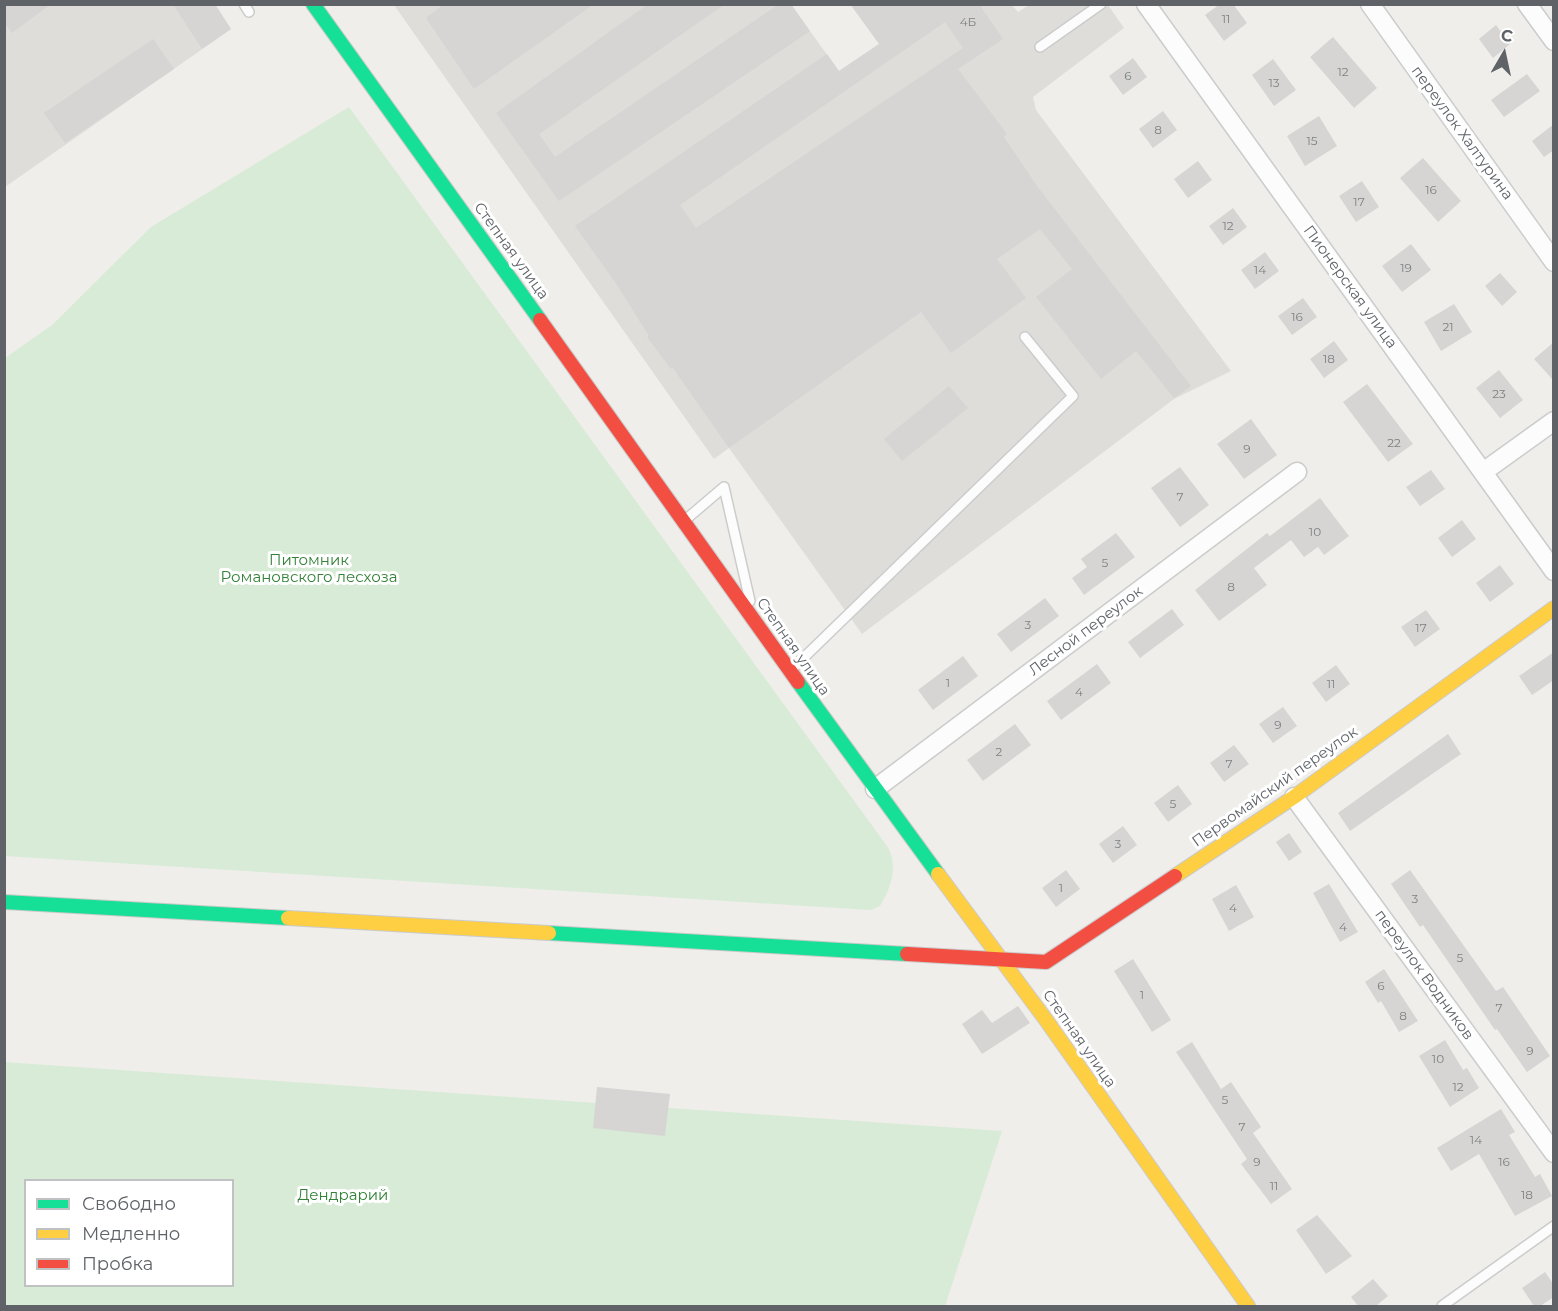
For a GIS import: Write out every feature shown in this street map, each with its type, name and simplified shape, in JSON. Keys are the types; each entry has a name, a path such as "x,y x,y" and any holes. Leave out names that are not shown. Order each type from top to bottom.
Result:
{"street":[{"name":"Степная улица","path":"313,4 875,789 1002,960 1248,1306"},
{"name":"Пионерская улица","path":"1146,4 1554,570"},
{"name":"переулок Халтурина","path":"1370,4 1554,262"},
{"path":"1527,4 1554,41"},
{"path":"1484,472 1554,421"},
{"name":"Лесной переулок","path":"875,789 1298,472"},
{"name":"Первомайский переулок","path":"4,902 1046,962 1294,797 1554,608"},
{"name":"переулок Водников","path":"1294,797 1554,1153"}],"lane":[{"path":"1040,47 1101,4"},
{"path":"790,671 1073,396 1025,337"},
{"path":"684,521 724,487 754,621"},
{"path":"1442,1306 1554,1226"}],"shaded area":[{"path":"5,5 215,5 231,29 5,187"},
{"path":"394,5 791,5 839,71 918,18 909,5 1012,5 1018,12 1029,5 1108,5 1124,28 1033,97 1036,110 1231,371 1174,399 862,634 729,448 714,459"}],"green space":[{"name":"Питомник Романовского лесхоза","path":"349,107 887,846 891,853 893,869 887,892 880,906 871,910 5,856 5,358 52,325 151,227"},
{"name":"Дендрарий","path":"4,1062 1002,1131 945,1306 5,1306"}],"building":[{"path":"4,4 51,4 12,33 4,22"},
{"path":"173,4 215,4 231,29 202,49"},
{"path":"444,4 594,4 474,89 426,18"},
{"path":"648,4 725,4 539,134 555,157 779,4 791,4 810,31 559,201 496,113"},
{"path":"850,4 979,4 1003,39 958,69 1007,134 1004,137 1037,186 1191,386 1174,398 1136,351 1101,379 1036,297 1072,269 1040,229 997,259 1026,298 951,353 921,312 729,448 673,368 671,369 647,337 649,336 615,282 575,226 827,54 839,71 879,44","holes":["945,22 963,48 696,228 680,205"]},
{"path":"1220,4 1233,4 1247,23 1224,41 1205,15"},
{"path":"1496,25 1510,44 1493,58 1479,39"},
{"path":"1333,37 1377,88 1354,108 1310,57"},
{"path":"153,39 174,69 65,143 44,113"},
{"path":"1133,58 1147,77 1123,95 1109,76"},
{"path":"1273,59 1296,90 1274,106 1252,75"},
{"path":"1527,74 1540,91 1504,117 1491,100"},
{"path":"1163,111 1177,130 1153,148 1139,129"},
{"path":"1319,116 1337,146 1305,166 1287,136"},
{"path":"1554,124 1554,150 1544,157 1532,141"},
{"path":"1423,158 1461,201 1438,222 1400,178"},
{"path":"1198,161 1212,180 1188,198 1174,179"},
{"path":"1362,181 1379,207 1356,222 1339,196"},
{"path":"1233,208 1247,227 1223,245 1209,226"},
{"path":"1411,244 1431,270 1402,292 1382,266"},
{"path":"1265,252 1279,271 1255,289 1241,270"},
{"path":"1500,273 1517,292 1502,306 1485,286"},
{"path":"1303,298 1317,317 1292,335 1278,316"},
{"path":"1454,304 1472,332 1441,351 1424,322"},
{"path":"1334,341 1348,360 1324,378 1310,359"},
{"path":"1554,342 1554,381 1534,359"},
{"path":"1499,370 1523,400 1500,418 1476,388"},
{"path":"1367,384 1413,444 1388,462 1343,402"},
{"path":"949,386 968,408 902,461 884,439"},
{"path":"1251,419 1277,455 1244,479 1217,444"},
{"path":"1180,467 1209,505 1180,527 1151,488"},
{"path":"1431,470 1445,489 1420,506 1406,487"},
{"path":"1320,498 1349,536 1324,555 1318,547 1304,557 1291,540 1254,568 1267,585 1219,621 1195,590 1267,533 1270,536"},
{"path":"1462,520 1476,539 1452,557 1438,538"},
{"path":"1116,533 1135,557 1084,595 1072,578 1087,567 1081,559"},
{"path":"1500,565 1514,584 1490,602 1476,583"},
{"path":"1045,598 1059,616 1011,652 997,634"},
{"path":"1172,609 1184,625 1140,658 1128,642"},
{"path":"1426,610 1440,629 1415,647 1401,627"},
{"path":"1554,652 1554,680 1532,695 1519,676"},
{"path":"963,656 978,676 933,710 918,690"},
{"path":"1097,664 1111,683 1061,720 1047,701"},
{"path":"1336,665 1350,684 1326,702 1312,683"},
{"path":"1283,707 1297,726 1273,743 1259,724"},
{"path":"1015,724 1031,745 983,781 967,760"},
{"path":"1448,734 1461,754 1350,831 1338,813"},
{"path":"1234,745 1249,764 1224,782 1210,763"},
{"path":"1178,785 1192,804 1168,822 1154,803"},
{"path":"1123,826 1137,845 1113,863 1099,844"},
{"path":"1289,833 1302,852 1289,861 1276,842"},
{"path":"1066,870 1080,889 1056,907 1042,888"},
{"path":"1410,870 1496,991 1503,987 1550,1056 1527,1072 1497,1029 1495,1030 1423,925 1420,927 1391,884"},
{"path":"1329,884 1358,932 1340,942 1313,893"},
{"path":"1236,885 1254,917 1229,931 1212,899"},
{"path":"1133,959 1171,1020 1152,1032 1114,971"},
{"path":"1384,969 1418,1021 1399,1032 1381,1001 1378,1003 1365,982"},
{"path":"1018,1006 1030,1023 982,1054 962,1024 982,1010 992,1023"},
{"path":"1445,1040 1463,1070 1467,1068 1479,1088 1450,1107 1419,1056"},
{"path":"1192,1042 1221,1089 1231,1082 1261,1127 1253,1133 1292,1189 1271,1204 1241,1164 1247,1159 1176,1052"},
{"path":"597,1087 670,1094 665,1136 593,1128"},
{"path":"1501,1109 1515,1132 1509,1135 1535,1177 1540,1174 1552,1196 1515,1216 1479,1154 1451,1171 1437,1148"},
{"path":"1317,1215 1352,1256 1326,1274 1296,1230"},
{"path":"1545,1272 1554,1285 1554,1297 1540,1306 1534,1306 1522,1288"},
{"path":"1373,1279 1388,1296 1376,1306 1358,1306 1351,1297"}],"traffic: fast":[{"path":"313,4 540,320"},
{"path":"798,682 938,874"},
{"path":"4,902 288,918"},
{"path":"549,933 907,954"}],"traffic: slow":[{"path":"1175,876 1294,797 1554,608"},
{"path":"938,874 1046,1020 1248,1306"},
{"path":"288,918 549,933"}],"traffic: jam":[{"path":"540,320 798,682"},
{"path":"907,954 1046,962 1175,876"}]}
